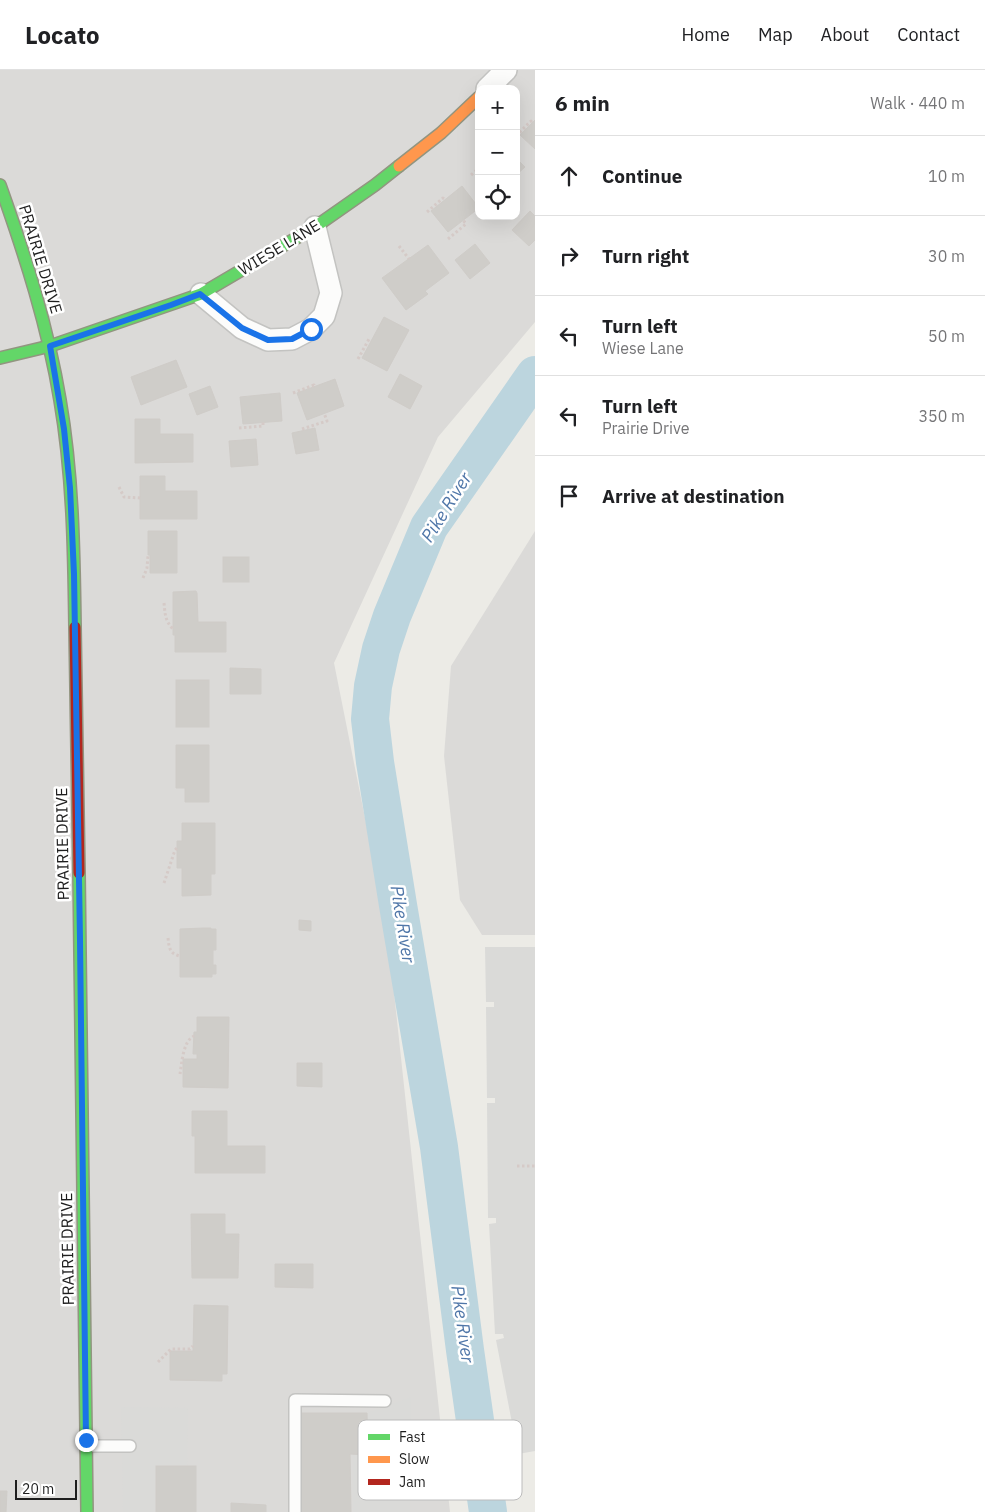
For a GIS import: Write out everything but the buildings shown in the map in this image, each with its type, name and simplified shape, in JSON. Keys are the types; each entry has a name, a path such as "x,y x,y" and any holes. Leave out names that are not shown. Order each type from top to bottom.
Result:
{"street":[{"path":"492,85 506,70"},
{"name":"WIESE LANE","path":"0,358 50,346 200,294 315,227 382,180 441,133 475,101"},
{"name":"PRAIRIE DRIVE","path":"0,185 24,252 50,346 64,429 70,488 74,574 87,1512"},
{"path":"200,294 242,328 268,340 292,339 311,329 324,316 331,293 315,227"}],"lane":[{"path":"295,1512 295,1400 385,1401"},
{"path":"86,1446 130,1446"}],"path":[{"path":"520,132 532,122"},
{"path":"471,175 475,172"},
{"path":"427,212 443,198 444,200"},
{"path":"448,239 466,224 463,220"},
{"path":"399,246 409,259"},
{"path":"358,359 369,339 371,340"},
{"path":"293,393 314,385 314,387"},
{"path":"302,429 327,421 324,413"},
{"path":"239,428 263,426 263,422"},
{"path":"119,487 124,497 140,498"},
{"path":"144,578 148,556"},
{"path":"164,603 168,624 173,629"},
{"path":"164,883 177,848"},
{"path":"168,938 173,954 180,956"},
{"path":"180,1074 186,1046 190,1037 194,1036"},
{"path":"517,1166 535,1166"},
{"path":"158,1362 171,1349 190,1349 193,1346"}],"shaded area":[{"path":"0,70 535,70 535,322 438,437 334,663 387,928 440,1420 358,1420 358,1500 449,1500 450,1512 0,1512"},
{"path":"535,531 535,935 482,935 460,900 444,756 451,666"},
{"path":"485,947 535,947 535,1451 522,1453 522,1420 511,1420 496,1340 504,1338 503,1334 495,1334 489,1224 496,1223 496,1218 488,1218 487,1103 495,1103 495,1098 487,1098 486,1007 494,1007 494,1002 486,1002"},
{"path":"411,1397 411,1420 367,1420 367,1413"},
{"path":"121,1407 188,1408 187,1466 156,1467 156,1512 123,1512"},
{"path":"353,1454 358,1454 358,1500 410,1500 410,1512 353,1512"}],"waterway":[{"name":"Pike River","path":"475,1420 439,1147 398,905 370,719 373,686 381,649 392,616 429,527 535,375"},
{"name":"Pike River","path":"486,1500 488,1512"}],"traffic: fast":[{"path":"0,358 50,346 201,294 315,227 399,166"},
{"path":"0,185 35,291 49,345 60,400 70,485 75,627"},
{"path":"79,873 87,1512"}],"traffic: slow":[{"path":"399,166 441,133 475,101"}],"traffic: jam":[{"path":"75,627 79,873"}],"route":[{"path":"86,1440 74,574 70,488 64,429 50,346 200,294 242,328 268,340 292,339 311,329"}]}
